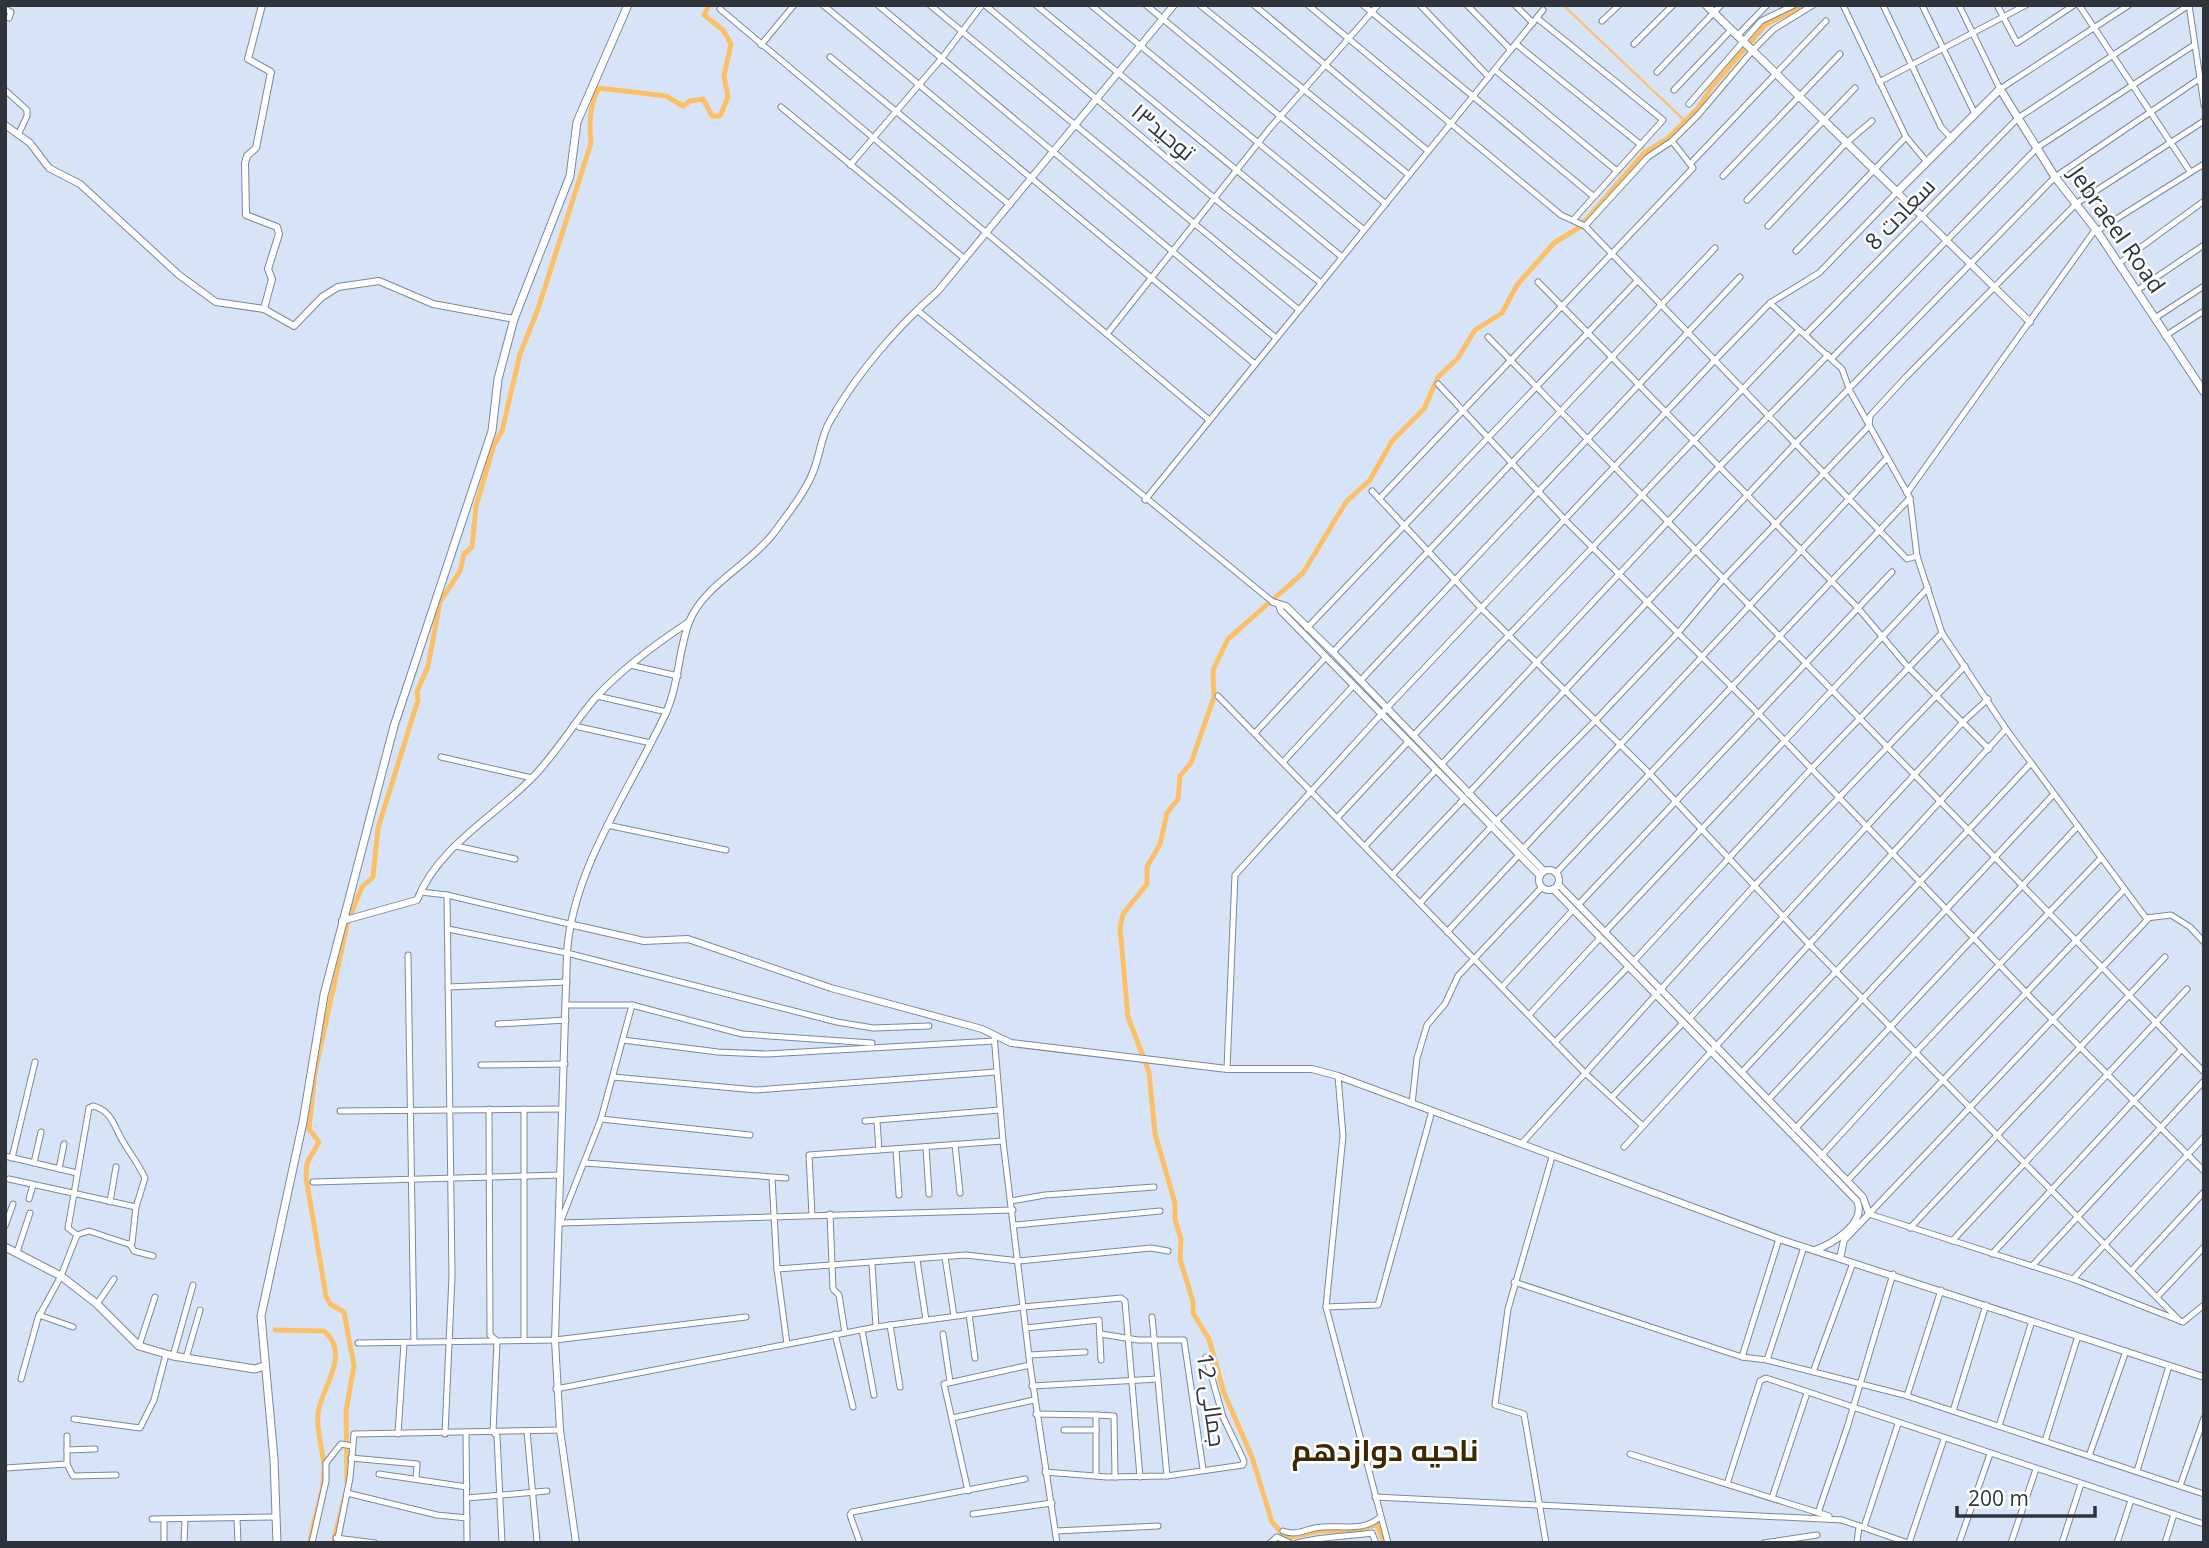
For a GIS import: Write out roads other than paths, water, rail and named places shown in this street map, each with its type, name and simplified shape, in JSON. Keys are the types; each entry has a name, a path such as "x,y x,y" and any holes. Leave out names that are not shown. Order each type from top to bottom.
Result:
{"main road":[{"path":"277,1543 261,1317 303,1122 324,995 394,726 492,431 498,379 514,318 570,176 577,122 628,5"},
{"path":"1706,5 1897,192 2000,89"},
{"name":"Jebraeel Road","path":"2000,89 2056,177 2096,230 2204,392"},
{"path":"5,1247 61,1276 97,1304 139,1346 186,1358 255,1368 264,1366"}],"street":[{"path":"262,5 248,59 271,72 256,148 247,156 245,163 244,206 246,215 271,223 277,227 279,234 268,269 272,279 264,309"},
{"path":"761,45 794,5"},
{"path":"823,5 1255,364"},
{"path":"878,5 1276,338"},
{"path":"930,5 1299,310"},
{"path":"850,165 942,58 983,5"},
{"name":"توحید۱۳","path":"983,5 1321,283"},
{"path":"1036,5 1342,257"},
{"path":"1091,5 1364,230"},
{"path":"1146,5 1385,204"},
{"path":"576,1543 560,1430 555,1340 567,954 569,924 607,825 667,712 690,622 706,596 772,536 813,474 828,424 851,387 916,310 938,291 987,234 1121,74 1174,5"},
{"path":"1200,5 1409,175"},
{"path":"1254,5 1428,152"},
{"path":"1308,5 1561,215 1585,226 1744,388 1795,444 1880,528 1907,559 1917,555"},
{"path":"1363,5 1593,196"},
{"path":"1107,334 1280,116 1378,5"},
{"path":"1420,5 1489,77"},
{"path":"1467,5 1511,50"},
{"path":"1515,5 1533,23"},
{"path":"1602,21 1619,5"},
{"path":"1634,44 1673,5"},
{"path":"1657,72 1721,5"},
{"path":"1674,90 1767,5"},
{"path":"1689,104 1745,43 1761,21 1794,5"},
{"path":"1585,226 1648,157 1672,141 1774,29 1813,5"},
{"path":"1843,5 1906,137 1927,162"},
{"path":"1883,5 1941,127 1952,139"},
{"path":"1922,5 1975,114"},
{"path":"1959,5 2000,89 2129,5"},
{"path":"1997,5 2017,43 2077,5 2189,170"},
{"path":"1879,82 2026,5"},
{"path":"2189,5 2204,105"},
{"name":"سعادت 8","path":"1806,334 2018,118 2189,5"},
{"path":"5,9 11,12 9,18"},
{"path":"720,9 1209,420"},
{"path":"1145,499 1544,10"},
{"path":"1537,18 1663,119 1573,220"},
{"path":"1691,163 1826,21"},
{"path":"1516,44 1641,145"},
{"path":"1365,846 1670,522 1718,467 2038,148 2194,45"},
{"path":"1723,176 1840,54"},
{"path":"830,57 1010,205"},
{"path":"1495,70 1617,171"},
{"path":"1392,875 1795,444 1850,391 2056,177 2199,79"},
{"path":"1747,200 1855,88"},
{"path":"5,90 27,110 19,133"},
{"path":"781,107 965,260"},
{"path":"1768,226 1846,143 1872,121"},
{"path":"1420,904 1678,633 1725,577 1869,426 1870,416 2077,203 2204,121"},
{"path":"5,125 19,133 41,161 80,184 179,275 216,302 264,309 294,326 322,297 338,287 379,281 433,304 514,318"},
{"path":"1796,251 1906,137"},
{"path":"1380,498 1693,167 1672,141"},
{"path":"1815,1250 1842,1237 1857,1214 1859,1203 1555,886 1556,873 1909,496 2096,230 2189,170 2204,164"},
{"path":"1227,1069 1235,875 1384,711 1617,468 1770,303 1819,273 1897,192 2030,322"},
{"path":"2118,264 2204,201"},
{"path":"2136,292 2204,245"},
{"path":"1255,733 1663,307 1715,248"},
{"path":"1283,762 1740,277"},
{"path":"1307,628 1638,280"},
{"path":"1538,282 1561,309 1858,608 1908,667 1989,749"},
{"path":"2155,318 2204,286"},
{"path":"1770,303 1842,369 1850,391 1909,496 1917,555 1942,633 2006,729 2148,919"},
{"path":"916,310 1256,592 1276,604 1286,606 1410,739 1542,874 1542,887 1458,976 1445,1004 1423,1031 1412,1104"},
{"path":"2165,336 2204,311"},
{"path":"1338,817 1592,545 1799,330"},
{"path":"1488,337 1807,661 1968,832 2204,1072"},
{"path":"1438,384 1566,521 1733,687 1919,882 2204,1171"},
{"path":"1447,932 1704,659 1886,459"},
{"path":"1372,491 1482,609 1650,774 1914,1053 2180,1321"},
{"path":"1502,987 1892,572"},
{"path":"1529,1015 1928,588"},
{"path":"1276,604 1329,654"},
{"path":"342,921 401,907 418,900 421,892 456,846 532,778 560,748 597,696 630,665 690,622"},
{"path":"1555,1042 1942,633"},
{"path":"630,665 678,676"},
{"path":"1523,1142 1755,886 1841,799 1936,694 1965,666"},
{"path":"597,696 667,712"},
{"path":"1218,696 1585,1073 1643,1126"},
{"path":"1612,1097 1686,1021 1783,914 1869,827 1964,721 1988,699"},
{"path":"579,727 650,743"},
{"path":"1624,1147 1894,855 2006,729"},
{"path":"441,757 532,778"},
{"path":"1742,1072 2031,763"},
{"path":"1768,1101 2054,794"},
{"path":"607,825 653,832 726,850"},
{"path":"1795,1129 2078,826"},
{"path":"456,846 515,859"},
{"path":"1821,1156 1914,1053 2001,966 2048,912 2101,858"},
{"path":"1542,874 1556,873"},
{"path":"1542,887 1555,886"},
{"path":"1847,1181 1943,1082 2025,990 2124,890"},
{"path":"421,892 447,895 644,941 688,939 831,988 982,1028 994,1038 1003,1141 1032,1386 1057,1543"},
{"path":"445,1434 450,1342 447,895"},
{"path":"1840,1258 1844,1240 2148,919 2171,915 2190,927 2204,942"},
{"path":"447,929 567,954 837,1023 873,1028 929,1027"},
{"path":"408,955 414,1342"},
{"path":"1910,1228 2165,957"},
{"path":"448,987 567,982"},
{"path":"1952,1241 2187,989"},
{"path":"567,1005 632,1005 742,1034 872,1046"},
{"path":"560,1223 601,1119 632,1005"},
{"path":"498,1024 566,1020"},
{"path":"872,1046 873,1028"},
{"path":"623,1040 718,1052 994,1038 1011,1043 1151,1062 1227,1069 1312,1069 1523,1142 1552,1157 1780,1239 2204,1377"},
{"path":"1714,1049 1742,1072 1865,1200 1869,1214"},
{"path":"1992,1254 2181,1050"},
{"path":"35,1062 9,1157 77,1173"},
{"path":"481,1065 565,1064"},
{"path":"613,1077 755,1090 996,1072"},
{"path":"1338,1076 1342,1136 1326,1307 1388,1543"},
{"path":"2032,1266 2204,1080"},
{"path":"77,1235 68,1228 89,1108 102,1108 117,1125 122,1140 145,1178 136,1207 130,1244 134,1251 153,1255"},
{"path":"489,1109 490,1335 497,1341"},
{"path":"524,1109 524,1340"},
{"path":"340,1111 563,1109"},
{"path":"865,1121 1000,1110"},
{"path":"1326,1307 1378,1305 1432,1111"},
{"path":"601,1119 750,1135"},
{"path":"877,1121 879,1150"},
{"path":"34,1163 41,1132"},
{"path":"2073,1279 2204,1137"},
{"path":"812,1215 808,1155 1003,1141"},
{"path":"59,1169 64,1144"},
{"path":"955,1144 960,1193"},
{"path":"926,1147 929,1194"},
{"path":"896,1149 900,1195"},
{"path":"1546,1543 1524,1414 1495,1405 1514,1282 1552,1157"},
{"path":"585,1163 786,1178"},
{"path":"110,1202 116,1167"},
{"path":"313,1182 561,1174"},
{"path":"772,1178 777,1269 787,1344"},
{"path":"9,1179 136,1207"},
{"path":"29,1199 33,1185"},
{"path":"1012,1201 1045,1195 1154,1187"},
{"path":"2131,1271 2204,1192"},
{"path":"5,1226 13,1204"},
{"path":"560,1223 1013,1210"},
{"path":"1015,1225 1160,1211"},
{"path":"17,1252 30,1213"},
{"path":"830,1214 833,1289 839,1296 845,1333"},
{"path":"1869,1214 2073,1279 2180,1321 2187,1321 2204,1305"},
{"path":"77,1235 89,1231 130,1244"},
{"path":"21,1379 39,1315 61,1276 77,1235"},
{"path":"1742,1357 1780,1239"},
{"path":"1767,1360 1804,1247"},
{"path":"2157,1297 2204,1247"},
{"path":"777,1269 917,1261 966,1255 1019,1261 1152,1248 1168,1251"},
{"path":"945,1257 954,1316"},
{"path":"917,1261 926,1320"},
{"path":"1813,1372 1853,1263"},
{"path":"872,1264 876,1327"},
{"path":"1818,1513 1861,1384 1893,1274"},
{"path":"97,1304 114,1279"},
{"path":"1514,1282 1742,1357 1767,1360 1907,1396 2204,1494"},
{"path":"74,1419 140,1428 154,1400 193,1285"},
{"path":"1907,1396 1941,1290"},
{"path":"139,1346 155,1297"},
{"path":"556,1389 876,1327 1023,1307 1124,1299 1140,1477"},
{"path":"1953,1411 1986,1305"},
{"path":"186,1358 200,1310"},
{"path":"969,1314 975,1358"},
{"path":"39,1315 73,1327"},
{"path":"358,1343 555,1340 746,1317"},
{"path":"1152,1317 1167,1476"},
{"name":"جمالی 12","path":"1026,1328 1097,1320 1101,1334 1128,1339 1185,1341 1203,1469"},
{"path":"1999,1426 2032,1321"},
{"path":"890,1325 900,1387"},
{"path":"862,1330 874,1395"},
{"path":"835,1334 853,1407"},
{"path":"943,1334 950,1382"},
{"path":"1101,1334 1101,1360"},
{"path":"2045,1441 2078,1336"},
{"path":"497,1341 494,1432 497,1436 502,1543"},
{"path":"398,1434 404,1343"},
{"path":"1029,1355 1085,1352"},
{"path":"2089,1456 2126,1352"},
{"path":"1045,1472 1115,1477 1167,1476 1244,1463 1223,1418 1206,1357"},
{"path":"968,1491 944,1384 1030,1365"},
{"path":"2137,1471 2169,1366"},
{"path":"1727,1484 1760,1381 1766,1378 2204,1524"},
{"path":"1032,1386 1158,1379"},
{"path":"1772,1498 1807,1393"},
{"path":"951,1418 1034,1400"},
{"path":"1036,1414 1115,1416 1115,1477"},
{"path":"1096,1415 1096,1476"},
{"path":"2180,1486 2204,1418"},
{"path":"1857,1543 1898,1424"},
{"path":"375,1543 337,1540 347,1493 354,1434 560,1430"},
{"path":"1064,1430 1096,1430"},
{"path":"527,1431 537,1541"},
{"path":"466,1433 467,1543"},
{"path":"67,1436 67,1464 73,1476 116,1475"},
{"path":"1630,1454 1909,1543 1944,1439"},
{"path":"312,1543 326,1481 326,1463 341,1444 352,1446"},
{"path":"67,1450 95,1449"},
{"path":"1959,1543 1990,1454"},
{"path":"351,1458 417,1464 416,1479"},
{"path":"5,1468 67,1464"},
{"path":"2011,1543 2036,1469"},
{"path":"379,1474 467,1487"},
{"path":"860,1543 850,1513 1025,1479"},
{"path":"2062,1543 2081,1484"},
{"path":"467,1498 547,1491"},
{"path":"347,1493 437,1515 467,1518"},
{"path":"1375,1497 1500,1504 1541,1503 1608,1509 1842,1520"},
{"path":"2117,1543 2131,1500"},
{"path":"973,1514 1052,1503"},
{"path":"2165,1543 2174,1514"},
{"path":"152,1519 275,1517"},
{"path":"1283,1531 1291,1534 1318,1527 1352,1528 1374,1522 1380,1517"},
{"path":"237,1518 238,1543"},
{"path":"164,1519 164,1543"},
{"path":"184,1543 185,1519"},
{"path":"1056,1531 1158,1526"},
{"path":"1297,1543 1326,1535 1344,1537 1372,1533 1376,1543"},
{"path":"1765,1543 1817,1535"},
{"path":"1270,1543 1277,1537 1290,1543"}],"waterway":[{"path":"347,1482 346,1411 354,1366 344,1312 330,1304 326,1296 306,1177 307,1163 319,1142 309,1129 315,1072 348,921 362,887 373,877 378,828 418,700 417,692 428,666 440,602 460,571 464,554 472,547 476,506 494,445 502,431 520,354 538,309 591,143 590,114 593,101 599,88 666,96 683,106 690,101 703,99 712,116 720,116 728,97 724,76 731,44 723,30 704,15 709,5"},
{"path":"1563,5 1684,120"},
{"path":"1384,1543 1377,1524 1355,1531 1320,1531 1286,1538 1272,1522 1252,1457 1224,1393 1209,1339 1193,1313 1193,1302 1180,1259 1181,1239 1175,1219 1175,1203 1155,1134 1149,1072 1128,1017 1120,928 1123,914 1147,884 1147,867 1160,844 1167,813 1178,799 1180,776 1191,763 1214,697 1213,670 1228,639 1303,573 1346,502 1370,480 1392,441 1424,409 1438,377 1458,358 1475,330 1502,313 1517,285 1554,243 1580,227 1644,153 1667,139 1698,108 1711,88 1765,25 1805,5"},
{"path":"275,1330 324,1331 332,1340 335,1350 333,1371 318,1413 324,1476 310,1542"},
{"path":"333,1543 344,1499"}],"district":[{"name":"ناحیه دوازدهم","path":"1385,1451"}]}
